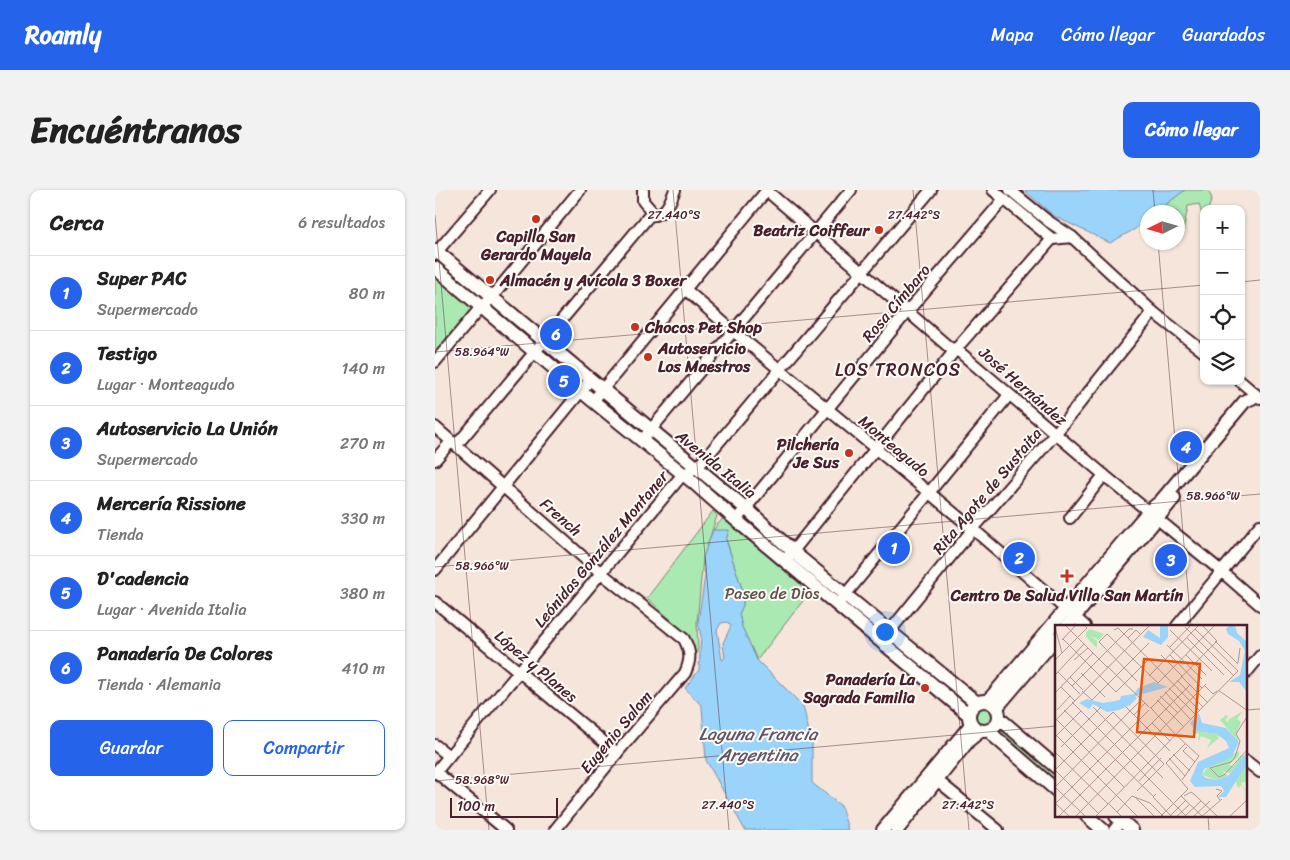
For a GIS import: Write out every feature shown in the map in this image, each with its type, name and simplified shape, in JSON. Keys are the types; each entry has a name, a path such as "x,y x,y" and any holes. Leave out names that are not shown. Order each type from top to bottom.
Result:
{"main road":[{"name":"Avenida Italia","path":"436,252 545,340 603,390 683,474 736,520 845,594 889,632 990,707 1055,765"},
{"name":"Avenida Italia","path":"435,268 593,401 697,468 746,509 837,605 1055,789"},
{"path":"1069,618 1153,515 1250,408 1257,394"},
{"path":"990,707 1055,634"},
{"path":"883,830 899,826 933,777 969,740 977,725 971,709 990,707 1055,639"},
{"path":"977,725 996,726 990,707"},
{"path":"1089,818 1103,830"},
{"path":"1119,821 1132,830"}],"street":[{"path":"436,252 490,190"},
{"path":"435,362 481,307 492,297 580,190"},
{"path":"643,190 643,201 655,215"},
{"path":"435,460 448,445 460,441 649,216 660,214 667,208 675,190"},
{"path":"593,401 767,190"},
{"name":"José Hernández","path":"767,190 907,312 950,348 956,349 1260,605"},
{"path":"646,435 851,190"},
{"name":"Leónidas González Montaner","path":"435,772 683,474 697,468 931,190"},
{"path":"993,190 1007,194 1072,238 1153,312 1200,349"},
{"path":"1007,194 1052,239"},
{"name":"Rosa Címbaro","path":"736,520 1007,194"},
{"path":"789,556 956,349 1052,239 1072,238"},
{"name":"Monteagudo","path":"685,289 733,331 973,529 1069,618 1083,625"},
{"name":"Rita Agote de Sustaita","path":"881,642 973,529 1055,434 1153,312"},
{"path":"435,570 591,380"},
{"path":"1245,385 1257,394"},
{"path":"837,605 1009,395"},
{"name":"French","path":"435,427 600,572 684,639 689,649"},
{"path":"1070,518 1104,475"},
{"path":"1178,625 1260,525"},
{"name":"López y Planes","path":"435,602 617,753"},
{"name":"Eugenio Salom","path":"555,830 685,673 690,662 689,649"},
{"path":"1247,672 1260,656"},
{"path":"435,744 449,756"},
{"path":"1247,762 1260,772"},
{"path":"435,772 506,830"},
{"path":"933,777 998,830"}],"green space":[{"path":"1185,190 1208,190 1212,199 1210,205 1200,205 1200,208 1199,204 1188,206 1185,222 1185,205 1165,205"},
{"path":"435,273 474,306 435,354"},
{"path":"713,511 717,516 703,558 697,622 698,650 695,657 691,638 647,598"},
{"name":"Paseo de Dios","path":"725,516 813,588 757,660 742,627 739,614 743,605 743,592 726,539 729,531 713,530"},
{"path":"984,706 991,709 994,716 991,723 984,726 977,723 974,716 977,709"},
{"path":"1004,729 1055,772 1055,781 999,735"}],"water":[{"path":"1024,190 1185,190 1165,205 1140,205 1140,225 1110,243 1054,216"},
{"name":"Laguna Francia Argentina","path":"713,530 729,530 726,540 743,592 743,605 739,614 742,627 757,660 803,706 812,744 812,783 841,806 848,830 745,830 706,760 702,706 685,688 699,670 701,636 698,622 705,576 703,557","holes":["727,622 731,626 723,643 725,658 722,660 717,630 721,623"]}],"place":[{"name":"Capilla San Gerardo Mayela","path":"536,219"},
{"name":"Beatriz Coiffeur","path":"879,230"},
{"name":"Almacén y Avícola 3 Boxer","path":"490,280"},
{"name":"Chocos Pet Shop","path":"635,327"},
{"name":"Panadería De Colores","path":"556,334"},
{"name":"Autoservicio Los Maestros","path":"648,357"},
{"name":"D'cadencia","path":"564,381"},
{"name":"Mercería Rissione","path":"1186,447"},
{"name":"Pilchería Je Sus","path":"849,453"},
{"name":"Super PAC","path":"894,548"},
{"name":"Testigo","path":"1019,558"},
{"name":"Autoservicio La Unión","path":"1171,560"},
{"name":"Centro De Salud Villa San Martín","path":"1067,576"},
{"name":"Panadería La Sagrada Familia","path":"925,688"}],"district":[{"name":"LOS TRONCOS","path":"898,370"}]}
